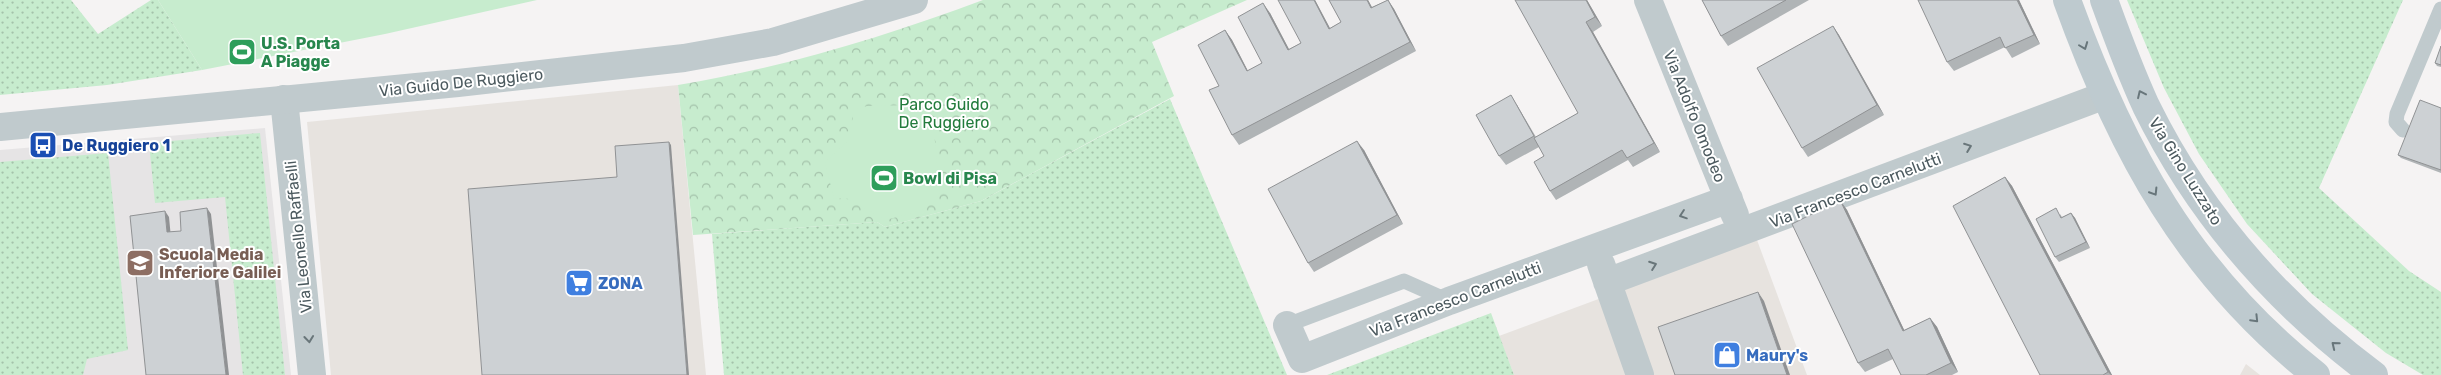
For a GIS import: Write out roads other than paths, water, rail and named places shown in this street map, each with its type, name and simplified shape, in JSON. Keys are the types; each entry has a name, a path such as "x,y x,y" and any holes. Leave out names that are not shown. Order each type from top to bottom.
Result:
{"main road":[{"path":"2067,0 2103,96 2150,186 2199,257 2258,323 2316,375"},
{"name":"Via Gino Luzzato","path":"2104,0 2129,66 2148,108 2176,162 2206,208 2240,252 2280,295 2332,344 2374,375"}],"street":[{"name":"Via Guido De Ruggiero","path":"0,127 573,71 713,54 774,42 914,0"},
{"name":"Via Adolfo Omodeo","path":"1648,0 1742,232"},
{"name":"Via Francesco Carnelutti","path":"1607,282 2103,96"},
{"name":"Via Leonello Raffaelli","path":"284,99 312,375"},
{"name":"Via Francesco Carnelutti","path":"1287,325 1302,359 1449,301 1729,199"},
{"path":"1596,246 1640,375"}],"lane":[{"path":"2403,130 2396,122 2397,114 2441,9"},
{"path":"1287,325 1404,281 1449,301"}],"place":[{"name":"U.S. Porta A Piagge","path":"242,52"},
{"name":"De Ruggiero 1","path":"43,145"},
{"name":"Bowl di Pisa","path":"884,178"},
{"name":"Scuola Media Inferiore Galilei","path":"140,263"},
{"name":"ZONA","path":"579,283"},
{"name":"Maury's","path":"1727,355"}],"park label":[{"name":"Parco Guido De Ruggiero","path":"944,113"}]}
